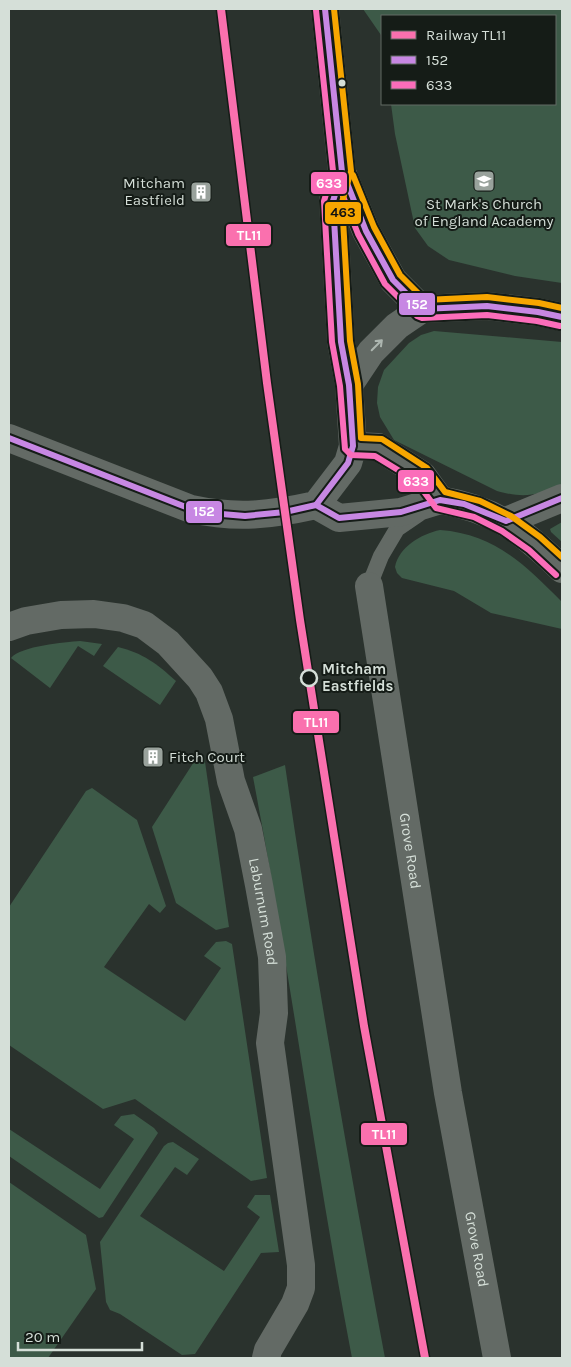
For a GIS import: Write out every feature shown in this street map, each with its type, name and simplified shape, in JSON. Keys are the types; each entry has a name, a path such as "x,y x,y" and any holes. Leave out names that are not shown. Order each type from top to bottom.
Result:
{"street":[{"path":"325,9 342,172 366,232 392,280 422,309"},
{"path":"9,438 191,509 228,515 263,514 284,512 316,505 348,463 353,446 349,384 341,342 333,201 342,172"},
{"path":"349,384 371,352 397,326 422,309 487,306 562,317"},
{"path":"353,446 378,447 422,475 440,500"},
{"path":"506,521 562,498"},
{"path":"316,505 339,518 401,512 440,500 464,504 506,521 562,569"},
{"name":"Grove Road","path":"369,586 448,1093 497,1358"},
{"name":"Laburnum Road","path":"9,628 26,622 61,615 94,614 123,618 144,624 168,643 200,678 209,692 219,719 228,770 248,829 272,956 274,1012 270,1043 301,1265 301,1288 295,1304 268,1350 266,1358"}],"lane":[{"name":"Grove Road","path":"369,586 381,556 397,529 440,500"}],"green space":[{"name":"St Mark's Church of England Academy","path":"363,9 562,9 562,283 515,276 449,260 428,246 415,228 395,134 391,105 556,105 556,15 381,15 381,35"},
{"path":"434,331 562,342 562,485 530,495 516,495 497,491 394,440 380,417 377,403 378,387 384,370 409,343 421,335"},
{"path":"562,522 562,542 550,529"},
{"path":"440,530 477,538 493,545 522,564 562,602 562,629 491,613 454,591 402,578 397,573 395,567 401,553 418,538"},
{"path":"80,641 102,644 94,656 78,646 50,688 11,658 24,650"},
{"path":"118,647 135,652 149,660 176,681 160,705 103,666"},
{"path":"199,754 204,755 229,927 216,930 176,903 152,827"},
{"path":"285,765 332,1062 385,1358 352,1358 326,1213 279,922 253,777"},
{"path":"92,788 137,820 166,906 160,913 149,904 104,967 185,1021 221,968 204,956 216,942 226,941 232,944 267,1178 251,1181 135,1099 103,1109 9,1045 9,907 86,791"},
{"path":"134,1114 158,1133 103,1217 99,1218 9,1156 9,1129 100,1189 134,1139 114,1125 121,1116"},
{"path":"173,1142 199,1159 187,1175 175,1167 140,1216 224,1271 260,1217 247,1207 255,1195 270,1195 279,1252 261,1253 195,1354 182,1355 120,1314 110,1310 106,1302 100,1242 164,1146"},
{"path":"9,1182 86,1235 96,1289 48,1358 9,1358"}],"rail line":[{"name":"TL11","path":"221,9 267,383 300,620 364,1026 425,1358"}],"transit line":[{"name":"152","path":"9,438 191,509 210,513 245,516 285,512 316,505 348,463 353,446 349,385 341,342 333,201 342,172 325,9"},
{"name":"463","path":"334,9 351,171 342,202 350,341 358,384 361,438 382,439 427,468 445,492 480,501 511,516 540,537 562,557"},
{"name":"633","path":"316,10 333,171 324,201 332,342 340,386 345,449 351,455 375,456 416,481 436,508 474,517 502,531 529,550 556,575"},
{"name":"463","path":"353,175 374,227 400,275 425,300 487,297 539,303 562,308"},
{"name":"152","path":"345,178 366,231 393,280 422,309 487,306 562,317"},
{"name":"633","path":"337,181 358,234 385,284 417,316 422,318 487,315 537,321 560,326"},
{"name":"152","path":"316,505 339,518 401,512 440,500 464,504 506,521 562,498"}],"place":[{"name":"St Mark's Church of England Academy","path":"484,181"},
{"name":"Mitcham Eastfield","path":"201,192"},
{"name":"Mitcham Eastfields","path":"309,678"},
{"name":"Fitch Court","path":"153,757"}]}
